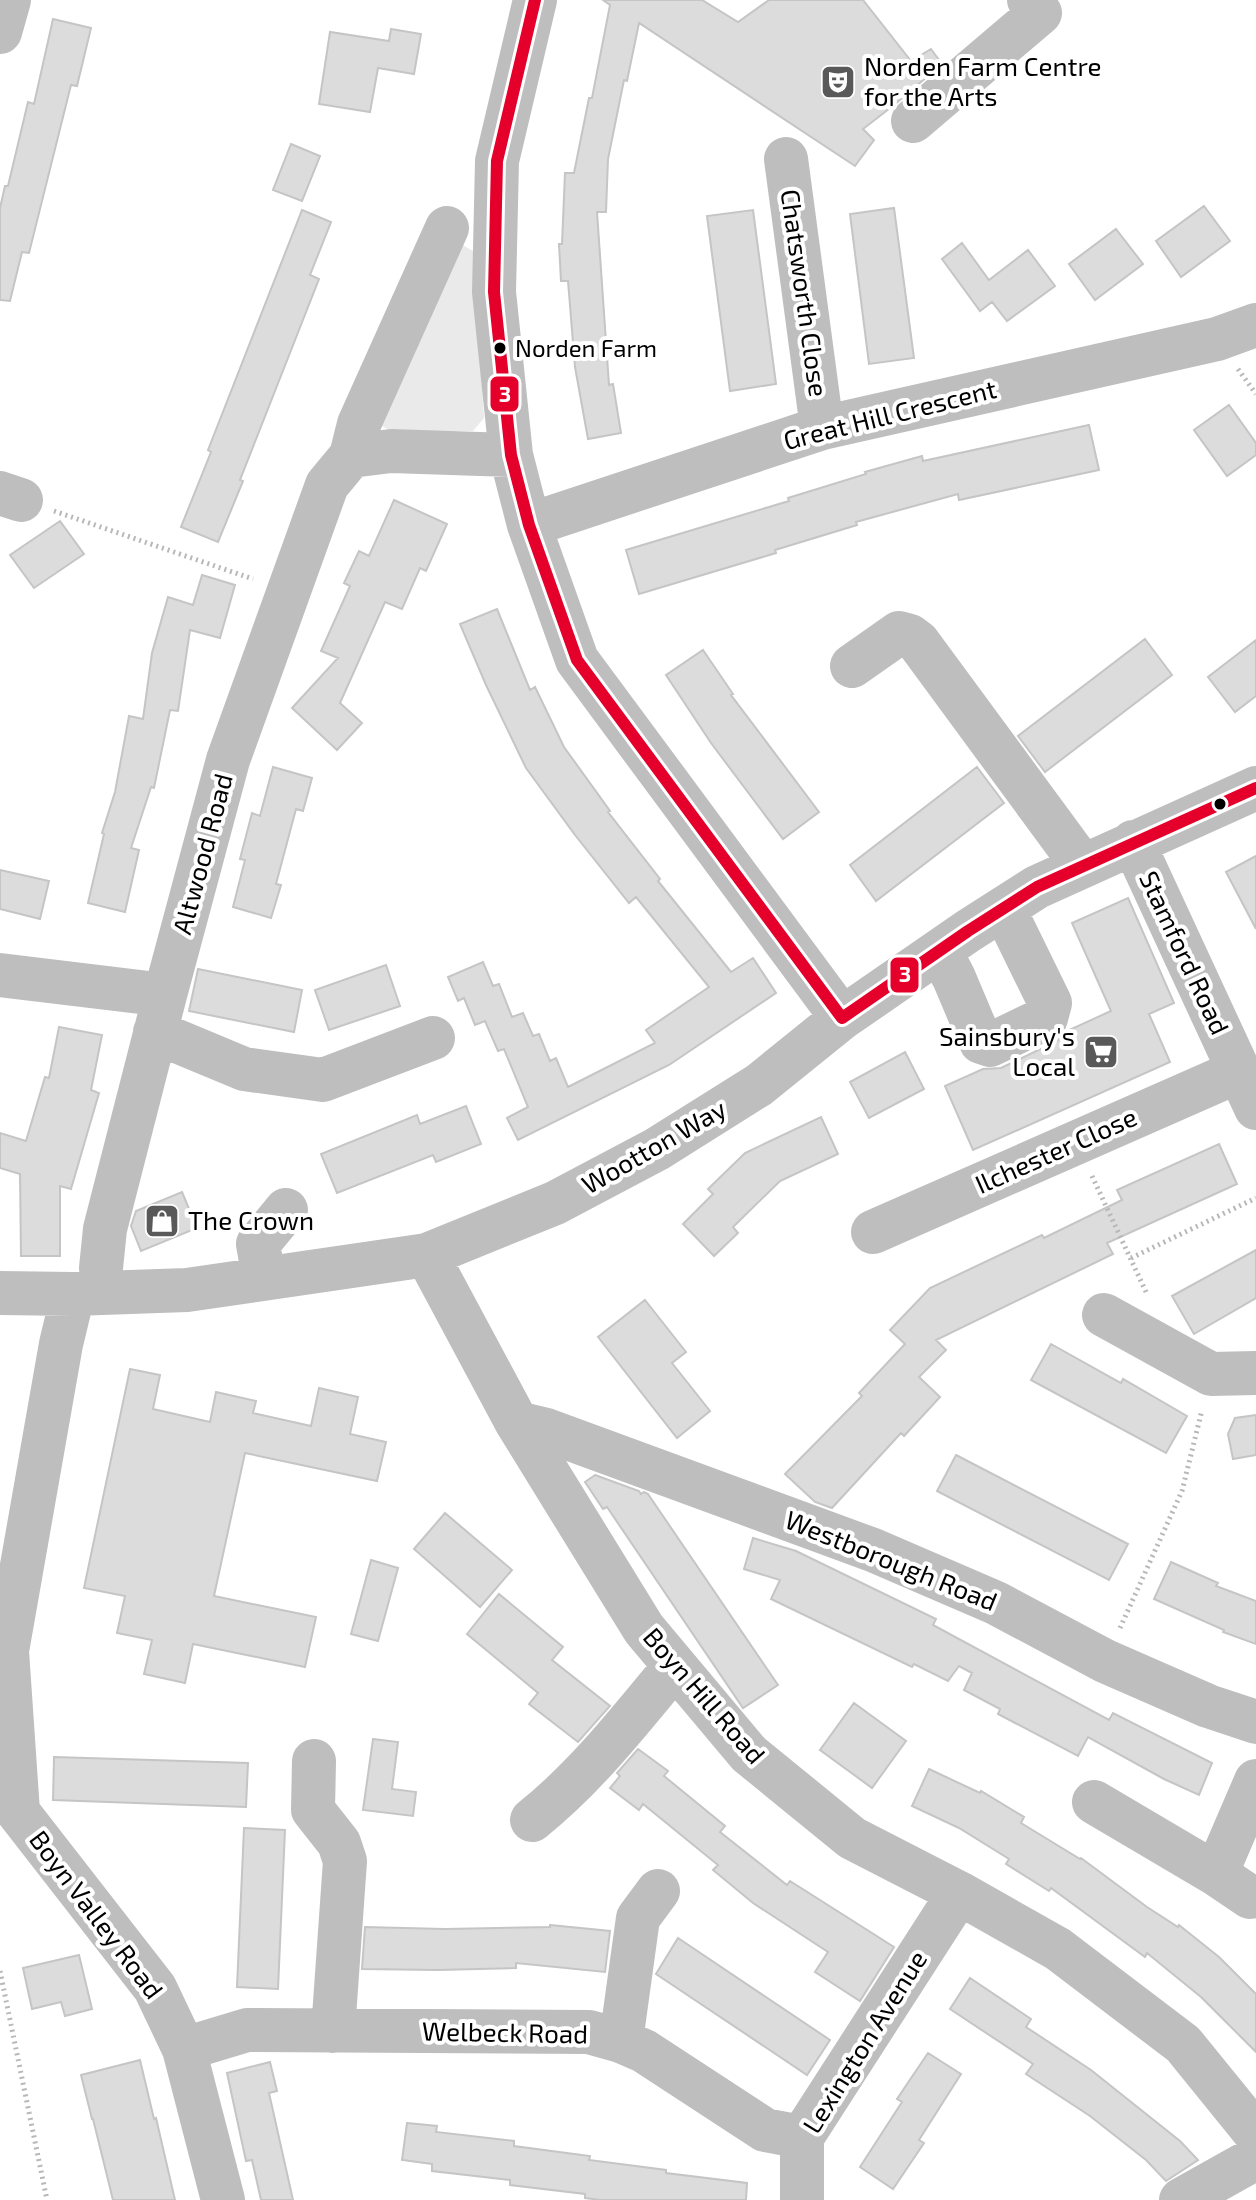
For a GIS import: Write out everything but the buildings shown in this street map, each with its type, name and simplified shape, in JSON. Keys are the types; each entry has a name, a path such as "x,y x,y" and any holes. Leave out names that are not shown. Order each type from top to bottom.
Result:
{"street":[{"path":"0,32 9,0"},
{"path":"535,0 497,161 494,292 511,455 529,525 577,660 842,1018"},
{"path":"913,121 1040,13 1029,0"},
{"name":"Chatsworth Close","path":"786,159 822,428"},
{"name":"Altwood Road","path":"87,1281 105,1229 228,760 327,485 351,456 359,424 447,228"},
{"name":"Great Hill Crescent","path":"529,525 822,428 1217,339 1256,325"},
{"path":"351,456 391,451 511,455"},
{"path":"852,666 899,633 918,642 1082,865"},
{"name":"Wootton Way","path":"0,1293 87,1281 187,1290 427,1255 555,1203 657,1149 759,1085 842,1018 947,965 1011,923 1037,887 1256,788"},
{"name":"Stamford Road","path":"1133,842 1248,1090"},
{"path":"947,965 981,1042 990,1045 1046,1018 1050,1003 1011,923"},
{"path":"0,975 160,1014 244,1069 323,1080 433,1038"},
{"name":"Ilchester Close","path":"873,1232 1076,1143 1248,1090"},
{"path":"264,1278 258,1244 286,1210"},
{"name":"Boyn Hill Road","path":"427,1255 517,1423 644,1629 749,1754 852,1838 1058,1949 1183,2044 1256,2134"},
{"name":"Boyn Valley Road","path":"87,1281 61,1344 7,1651 18,1812 155,1988 184,2049 223,2200"},
{"path":"1104,1315 1211,1374 1256,1373"},
{"name":"Westborough Road","path":"517,1423 546,1430 873,1550 996,1603 1105,1661 1208,1706 1256,1722"},
{"path":"532,1820 586,1771 675,1666"},
{"path":"314,1761 313,1810 339,1843 345,1861 333,2031"},
{"path":"1094,1802 1233,1886 1256,1781"},
{"path":"621,2041 638,1918 658,1891"},
{"name":"Lexington Avenue","path":"802,2200 802,2137 959,1893"},
{"name":"Welbeck Road","path":"184,2049 247,2030 589,2032 644,2051 765,2130 802,2137"},
{"path":"1181,2200 1256,2158"}],"path":[{"path":"10,497 255,579"},
{"path":"1076,1143 1131,1258 1256,1198"},
{"path":"1105,1661 1182,1491 1211,1374"},
{"path":"0,1971 47,2200"}],"shaded area":[{"path":"456,241 473,251 484,418 473,431 391,431 380,425"}],"transit line":[{"name":"3","path":"535,0 497,161 494,292 511,455 529,525 577,660 842,1018 1037,887 1256,788"}],"place":[{"name":"Norden Farm Centre for the Arts","path":"838,82"},
{"name":"Norden Farm","path":"500,348"},
{"name":"Sainsbury's Local","path":"1101,1052"},
{"name":"The Crown","path":"162,1221"}]}
